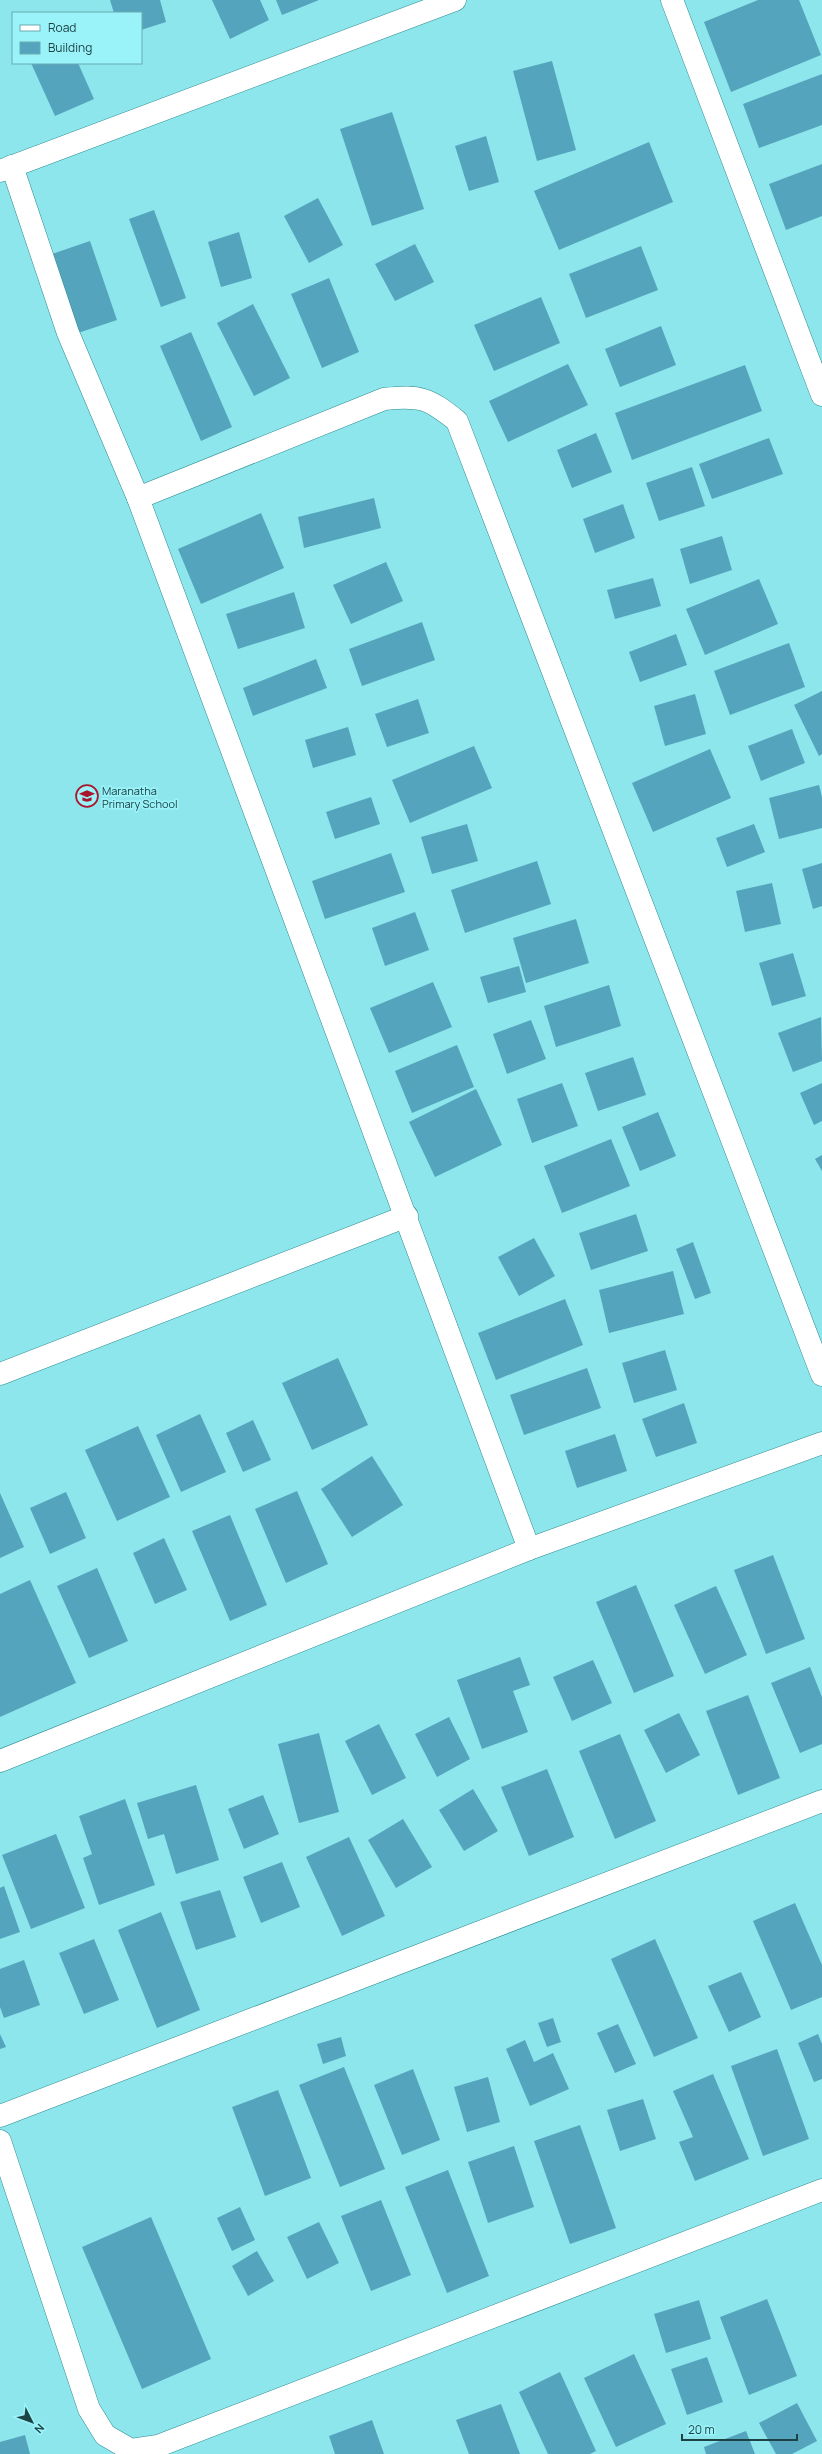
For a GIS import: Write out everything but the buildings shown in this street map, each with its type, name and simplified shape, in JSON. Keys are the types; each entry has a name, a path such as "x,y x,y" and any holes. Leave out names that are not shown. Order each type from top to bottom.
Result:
{"street":[{"path":"455,0 6,169 68,333 138,498 340,1042 407,1216 529,1549"},
{"path":"672,0 822,395"},
{"path":"138,498 384,399 410,397 432,402 457,421 822,1375"},
{"path":"0,1374 407,1216"},
{"path":"0,1761 529,1549 822,1442"},
{"path":"0,2116 822,1801"},
{"path":"0,2141 88,2408 105,2435 131,2450 158,2446 822,2190"}],"place":[{"name":"Maranatha Primary School","path":"87,796"}]}
